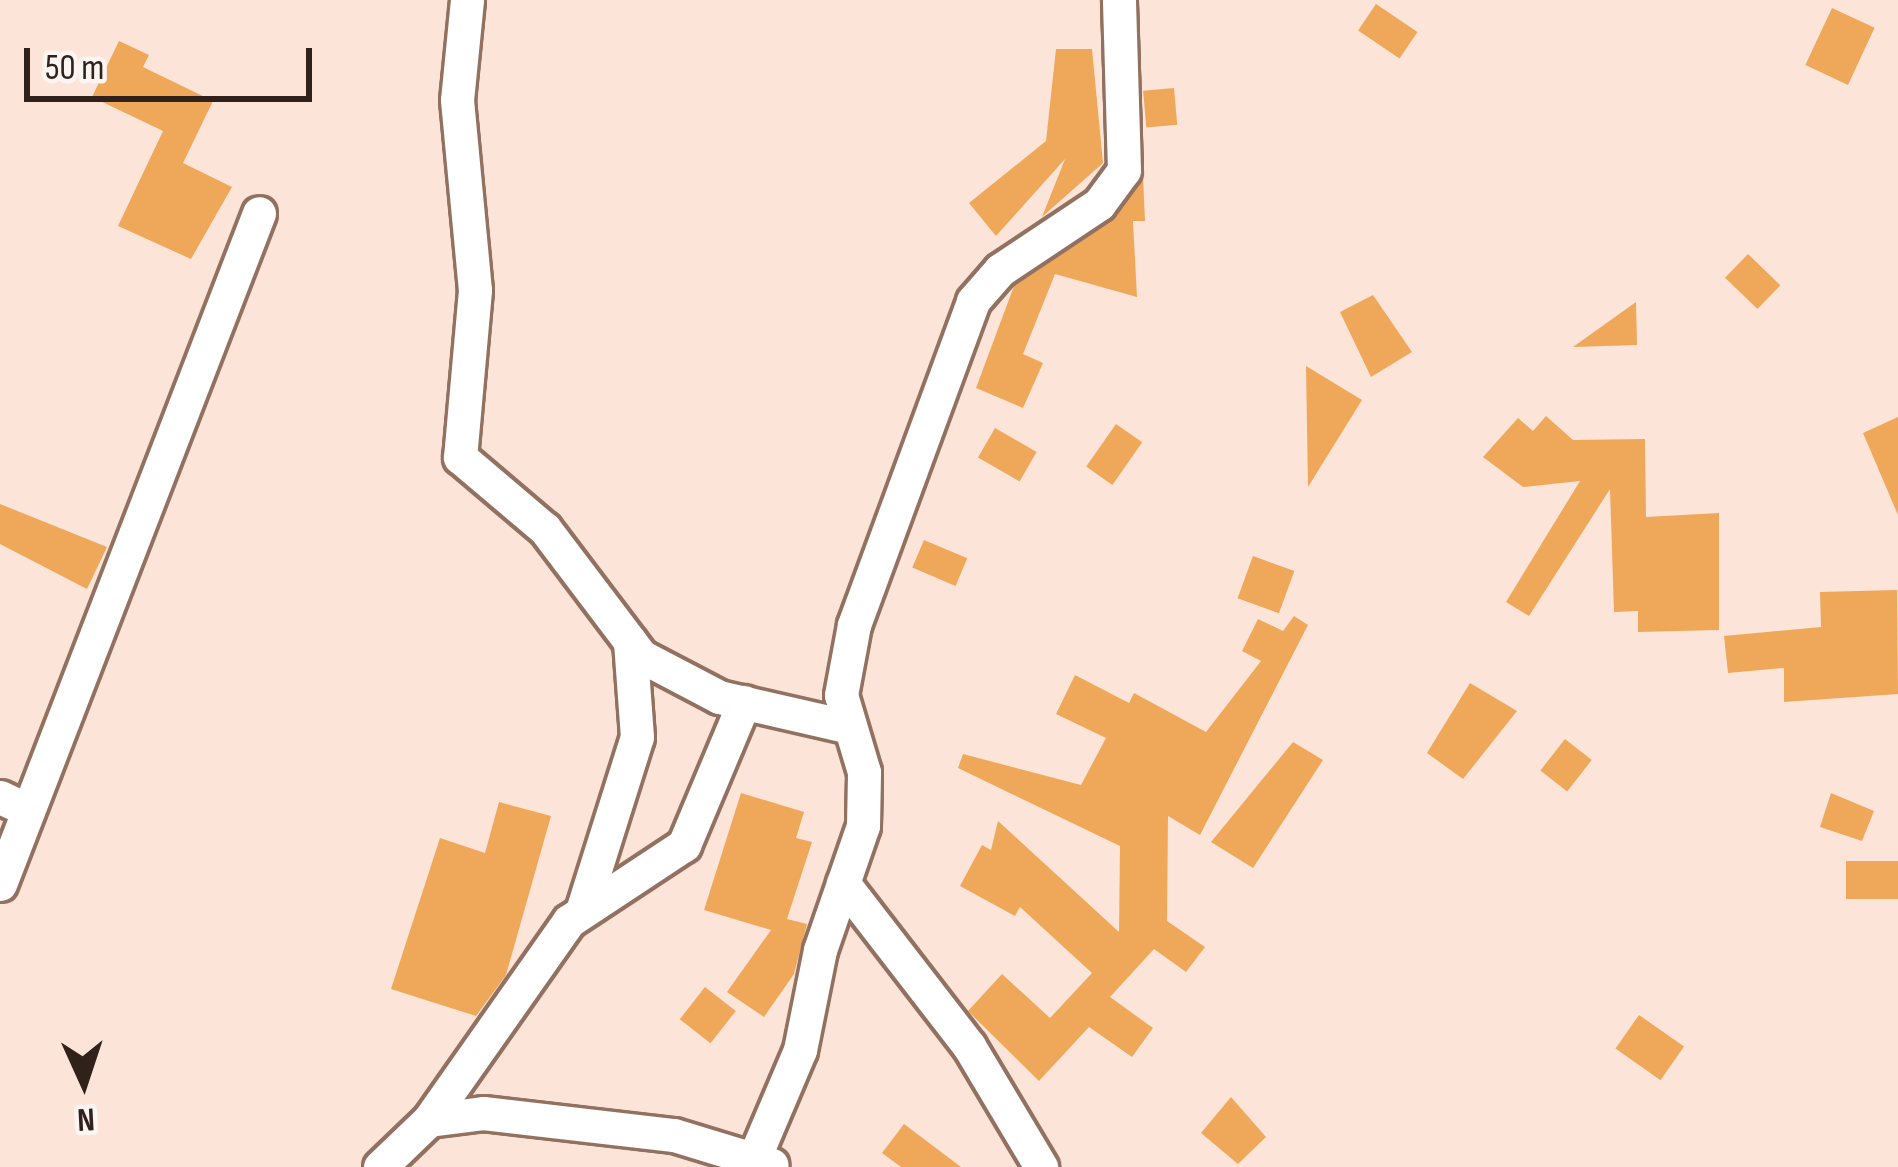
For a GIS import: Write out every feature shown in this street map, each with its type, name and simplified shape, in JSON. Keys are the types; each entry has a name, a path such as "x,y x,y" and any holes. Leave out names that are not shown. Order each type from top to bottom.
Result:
{"street":[{"path":"467,0 457,100 474,326 454,439 472,472 545,529 630,641 674,679 744,702 850,727"},
{"path":"429,1120 530,1115 765,1161 863,826 864,772 841,695 854,625 973,301 1000,270 1099,204 1124,170 1119,0"},
{"path":"0,884 14,803 137,547 259,213"},
{"path":"380,1167 429,1120 582,910 637,737 630,641"},
{"path":"582,910 684,845 744,702"},
{"path":"843,883 969,1046 1041,1167"}],"building":[{"path":"1376,4 1417,32 1400,58 1358,31"},
{"path":"1832,8 1875,28 1848,85 1805,65"},
{"path":"119,41 149,55 143,67 213,101 183,163 232,187 191,259 118,226 163,131 92,97"},
{"path":"1056,49 1092,49 1103,163 1042,217 1065,159 996,236 969,203 1046,141"},
{"path":"1174,88 1177,125 1146,128 1143,91"},
{"path":"1143,176 1145,221 1133,221 1137,297 1055,274 1023,354 1043,363 1023,408 976,388 1014,286 1111,221"},
{"path":"1748,254 1780,285 1757,309 1725,278"},
{"path":"1373,295 1412,352 1371,377 1340,312"},
{"path":"1636,302 1637,345 1573,347"},
{"path":"1306,366 1362,400 1308,487"},
{"path":"1546,416 1573,440 1645,439 1646,517 1719,513 1719,630 1638,632 1638,611 1614,612 1610,489 1529,616 1506,602 1580,481 1523,487 1483,457 1518,418 1533,431"},
{"path":"1898,417 1898,515 1863,433"},
{"path":"1116,424 1142,442 1112,485 1086,467"},
{"path":"995,428 1037,452 1020,481 978,457"},
{"path":"0,504 107,547 87,589 0,544"},
{"path":"924,540 967,558 956,586 912,568"},
{"path":"1253,556 1294,571 1279,613 1238,598"},
{"path":"1897,590 1898,694 1784,702 1784,668 1728,673 1724,636 1821,627 1820,592"},
{"path":"1294,616 1308,625 1200,835 1168,816 1167,921 1205,947 1186,972 1154,949 1110,997 1153,1028 1132,1057 1089,1027 1039,1081 968,1011 1002,974 1050,1018 1092,973 1020,907 1015,916 960,886 982,845 991,850 998,821 1119,932 1120,846 958,768 963,754 1081,785 1106,738 1056,714 1075,675 1129,703 1134,693 1206,732 1261,661 1242,651 1258,619 1283,631"},
{"path":"1470,683 1517,711 1463,779 1427,753"},
{"path":"1565,739 1592,760 1567,791 1540,771"},
{"path":"1293,742 1323,760 1253,868 1211,842"},
{"path":"741,793 804,812 796,838 812,842 787,919 807,924 794,974 764,1017 727,992 771,930 704,910"},
{"path":"1831,793 1874,811 1862,841 1820,827"},
{"path":"499,802 551,816 506,975 476,1016 391,989 440,838 485,853"},
{"path":"1846,861 1898,861 1898,899 1846,899"},
{"path":"705,987 736,1011 710,1043 680,1019"},
{"path":"1639,1015 1684,1047 1661,1080 1615,1049"},
{"path":"1231,1097 1266,1137 1238,1164 1201,1133"},
{"path":"904,1124 961,1167 901,1167 882,1153"}]}
